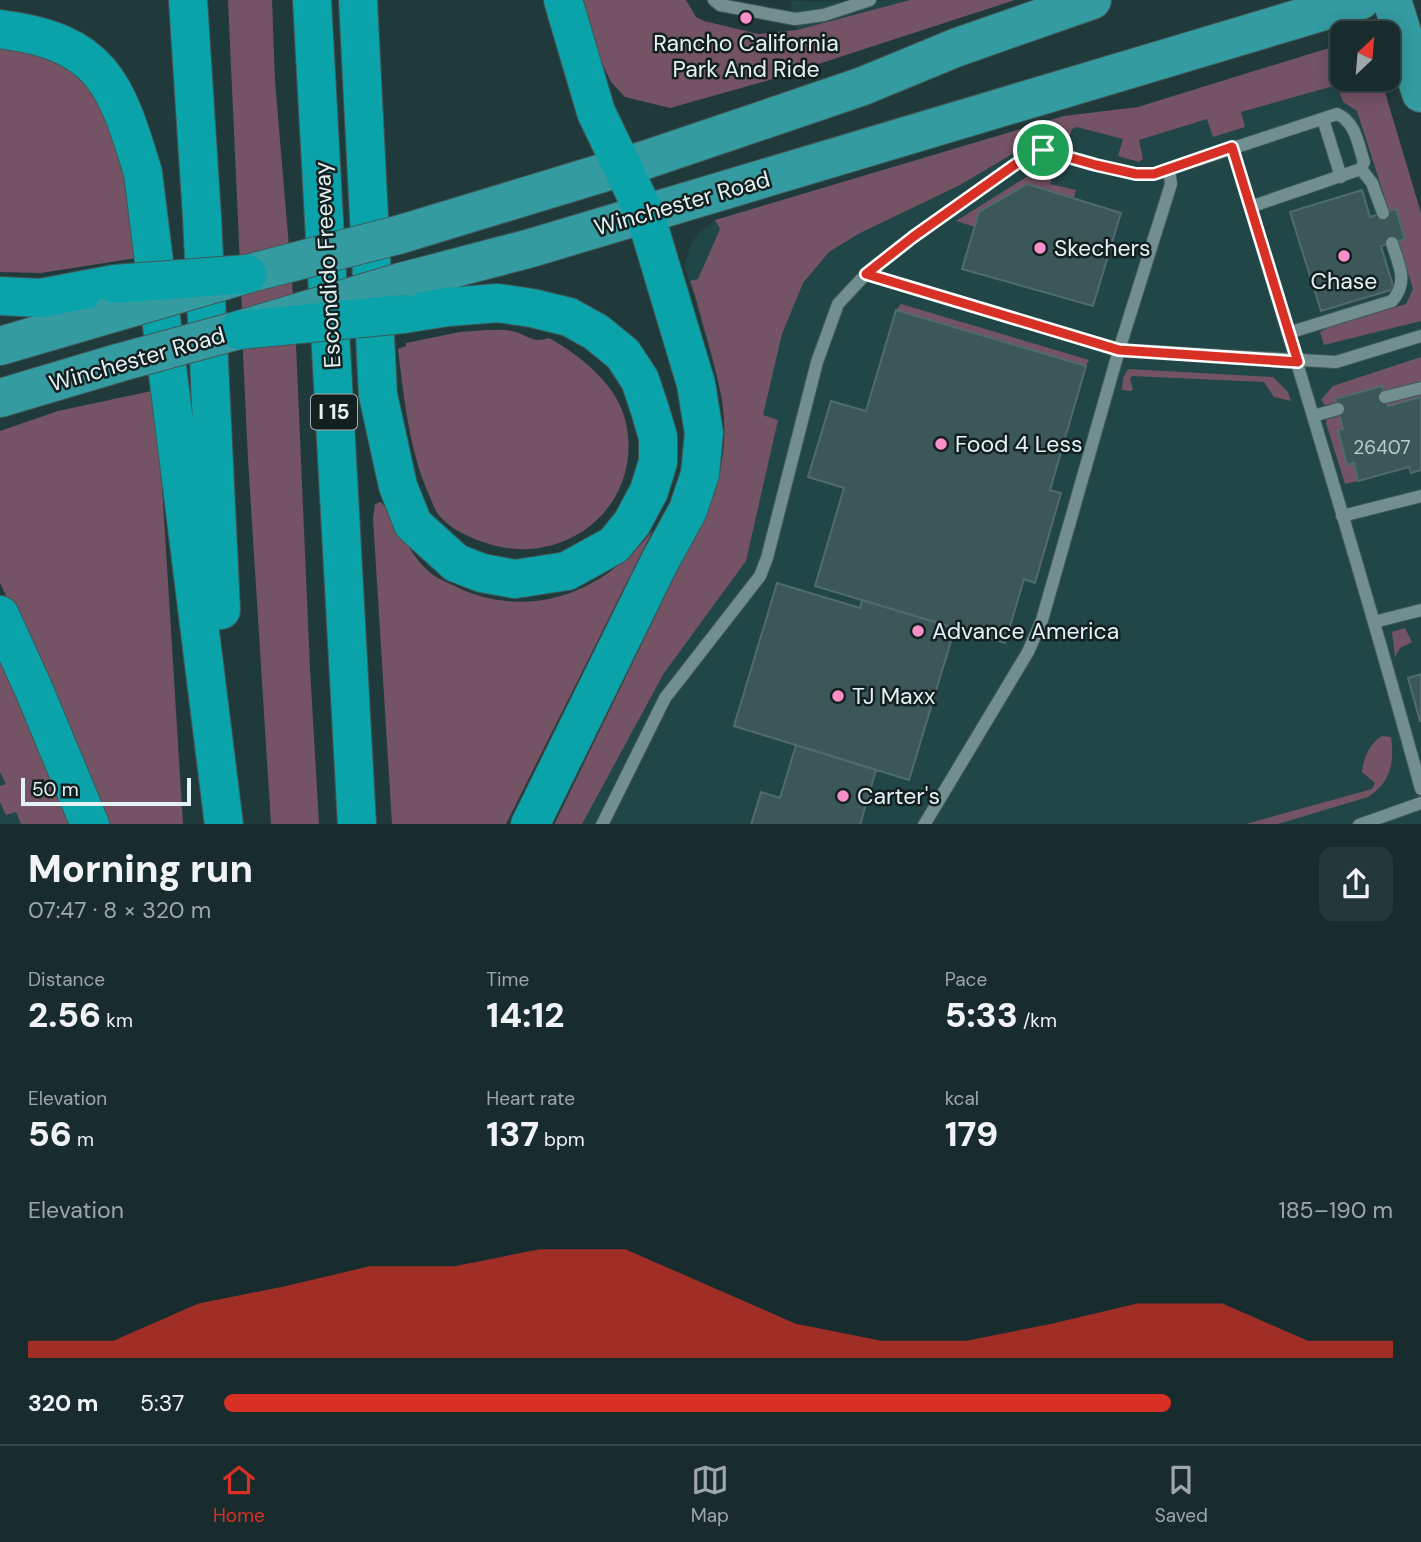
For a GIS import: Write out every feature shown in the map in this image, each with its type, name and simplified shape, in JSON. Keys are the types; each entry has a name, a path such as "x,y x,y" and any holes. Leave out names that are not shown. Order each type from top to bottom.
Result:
{"highway":[{"path":"188,0 202,217 231,824"},
{"name":"Escondido Freeway","path":"312,0 357,824"},
{"path":"239,330 402,298 448,307 498,303 569,317 596,331 623,354 640,380 658,437 658,462 644,502 632,523 614,545 567,571 514,579 482,573 456,563 413,524 398,486 378,395 358,0"},
{"path":"530,824 688,510 700,474 704,433 696,384 645,214 596,112 563,0"},
{"path":"0,29 30,33 66,44 92,62 110,85 127,120 143,173 224,824"},
{"path":"0,296 114,299 247,274"},
{"path":"0,615 90,824"}],"main road":[{"name":"Winchester Road","path":"402,298 531,248 1361,0"},
{"path":"1392,0 1421,93"},
{"path":"247,274 398,235 645,160 863,86 1071,3"},
{"path":"0,346 114,299"},
{"name":"Winchester Road","path":"0,398 239,330"}],"lane":[{"path":"714,0 720,5 794,19 824,15 870,0"},
{"path":"820,0 824,15"},
{"path":"602,824 666,698 760,576 768,558 817,362 838,304 866,274 1030,154 1043,150 1136,174 1154,174 1337,114 1346,118 1351,124 1364,162 1361,169 1250,207"},
{"path":"1323,119 1341,177"},
{"path":"1232,147 1298,362 1421,789"},
{"path":"924,824 1028,652 1042,620 1119,350 1171,184 1169,169"},
{"path":"1361,169 1372,183 1382,213"},
{"path":"1288,332 1392,301 1399,293 1403,281 1392,243"},
{"path":"866,274 1119,350 1336,362 1421,336"},
{"path":"1385,397 1421,388"},
{"path":"1313,416 1338,409"},
{"path":"1342,516 1421,496"},
{"path":"1374,622 1421,610"},
{"path":"1359,824 1421,803"}],"shaded area":[{"path":"228,0 272,0 275,81 295,318 243,330"},
{"path":"581,0 686,0 696,17 704,21 758,34 797,30 910,0 1015,0 766,81 670,108 625,97 611,82 600,59"},
{"path":"790,0 813,2 910,0 797,30"},
{"path":"0,42 67,59 113,121 143,257 41,273 0,272"},
{"path":"1330,48 1330,91 1385,91 1421,213 1421,824 554,824 713,497 721,472 726,435 724,405 684,268 690,245 698,234 715,220 1064,116 1138,107"},
{"path":"1330,48 1330,87 1241,112 1245,127 1213,137 1207,119 1139,140 1143,159 1139,162 1118,156 1123,139 1077,127 1072,129 1068,140 1039,138 960,185 858,234 829,252 803,283 782,334 763,415 778,420 746,561 664,673 582,824 554,824 713,497 723,454 724,417 713,360 690,281 698,279 720,229 715,220 1064,116 1138,107"},
{"path":"1339,91 1385,91 1421,213 1421,321 1324,345 1320,332 1331,326 1406,304 1413,289 1398,241 1396,210 1389,211 1357,111 1343,102"},
{"path":"1051,166 1056,169 1050,184 1076,190 1074,198 1026,184 979,212 975,227 956,221 1041,168"},
{"path":"901,304 1089,360 1086,366 896,310"},
{"path":"295,322 319,824 271,824 242,332"},
{"path":"508,330 537,340 549,338 596,373 607,384 622,409 626,423 628,454 622,482 609,506 591,525 568,540 541,548 513,549 470,537 442,519 422,478 408,424 398,349 406,346 406,343 460,332"},
{"path":"1421,357 1421,397 1388,406 1382,386 1335,399 1336,403 1325,405 1321,400 1333,386"},
{"path":"1128,369 1273,377 1288,392 1291,401 1274,397 1264,382 1132,376 1130,379 1133,389 1122,390 1123,378"},
{"path":"156,390 183,824 107,824 66,722 0,583 0,431 58,411"},
{"path":"1340,416 1343,429 1338,431 1347,464 1354,463 1358,481 1345,484 1326,423 1327,419"},
{"path":"381,502 413,553 430,573 463,590 517,602 568,594 591,583 614,569 653,530 506,824 392,824 373,519 375,504"},
{"path":"1405,628 1412,642 1400,648 1395,657 1392,632"},
{"path":"0,653 74,824 21,824 16,812 6,815 0,802 0,786 6,784 0,772"},
{"path":"1382,736 1391,737 1391,764 1386,779 1368,797 1278,824 1246,824 1372,789 1375,783 1362,772 1371,747"},
{"path":"0,752 33,824 0,824"}],"building":[{"name":"Skechers","path":"1027,184 1121,213 1093,306 962,269 979,212"},
{"name":"Chase","path":"1362,190 1370,217 1396,209 1405,239 1381,246 1394,289 1321,311 1290,212"},
{"name":"Food 4 Less","path":"896,310 1086,366 1050,490 1061,493 1035,583 1024,579 1005,643 815,586 844,488 808,477 831,401 866,411"},
{"path":"1382,386 1388,406 1421,397 1421,470 1411,473 1409,467 1358,481 1354,463 1347,465 1338,430 1343,429 1335,399"},
{"name":"TJ Maxx","path":"777,583 860,608 862,600 955,628 909,780 734,726"},
{"path":"1421,674 1421,721 1420,721 1408,678"},
{"path":"796,745 876,770 860,824 751,824 761,792 780,798"}],"place":[{"name":"Rancho California Park And Ride","path":"746,18"},
{"name":"Skechers","path":"1040,248"},
{"name":"Chase","path":"1344,256"},
{"name":"Food 4 Less","path":"941,444"},
{"name":"Advance America","path":"918,631"},
{"name":"TJ Maxx","path":"838,696"},
{"name":"Carter's","path":"843,796"}],"route":[{"path":"1232,147 1298,362 1119,350 866,274 913,237 1030,154 1043,150 1136,174 1154,174 1232,147"}]}
